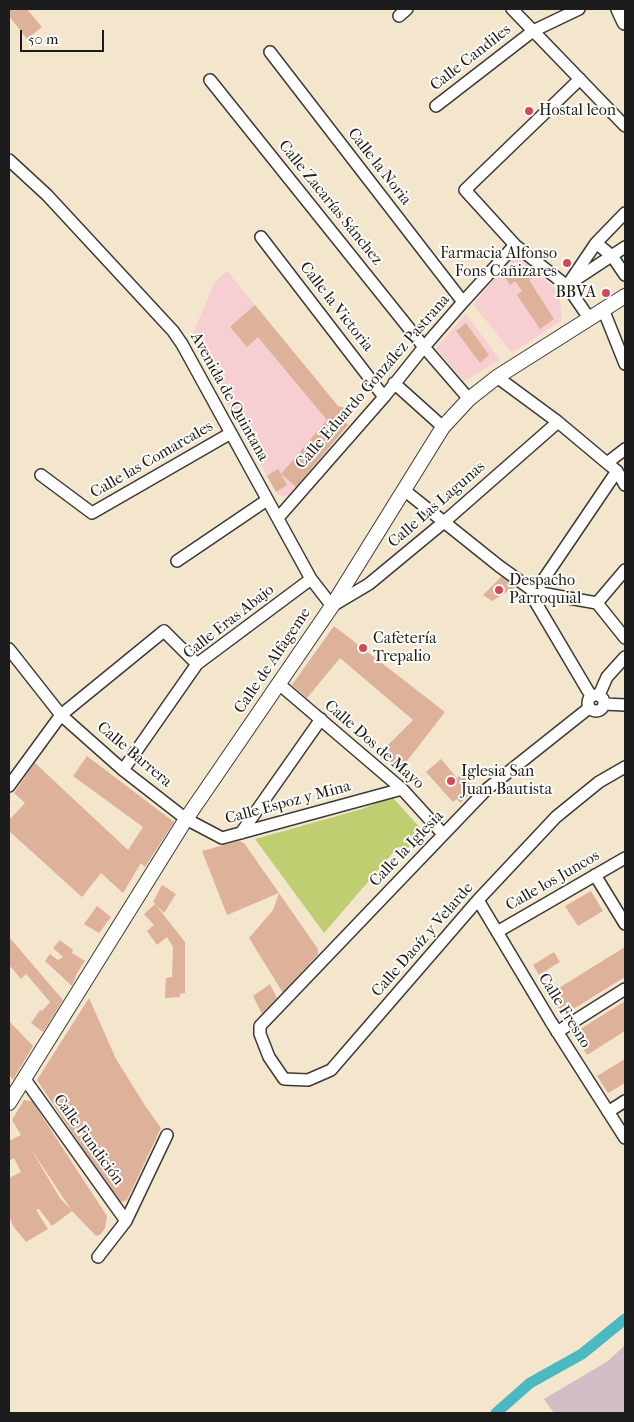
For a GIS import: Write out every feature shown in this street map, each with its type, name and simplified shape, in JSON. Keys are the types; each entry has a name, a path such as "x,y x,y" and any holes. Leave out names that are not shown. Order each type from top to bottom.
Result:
{"main road":[{"path":"619,9 625,22"}],"street":[{"path":"512,9 625,126"},
{"name":"Calle Candiles","path":"436,106 533,31 579,9"},
{"name":"Calle la Noria","path":"270,52 463,302"},
{"path":"580,79 465,190 515,245 567,286 589,318"},
{"name":"Calle Zacarías Sánchez","path":"210,80 424,347 469,400"},
{"name":"Avenida de Quintana","path":"9,160 47,195 182,344 311,579 332,606"},
{"path":"567,286 596,243 625,213"},
{"name":"Calle la Victoria","path":"261,237 384,397"},
{"path":"596,243 612,256 625,275"},
{"name":"Calle Eduardo González Pastrana","path":"278,518 384,397 463,302 515,245"},
{"path":"567,286 625,247"},
{"name":"Calle de Alfageme","path":"9,1103 186,819 332,606 443,427 469,400 497,377 625,296"},
{"path":"603,309 625,364"},
{"path":"497,377 621,472 625,485"},
{"path":"394,383 443,427"},
{"name":"Calle Las Lagunas","path":"332,606 369,584 444,522 558,422"},
{"name":"Calle las Comarcales","path":"41,475 92,513 231,433"},
{"path":"607,463 625,449"},
{"path":"621,472 535,592 536,603 598,698 625,704"},
{"path":"404,490 499,566 535,592 597,603 625,638"},
{"path":"177,562 267,500"},
{"path":"597,603 625,570"},
{"name":"Calle Eras Abajo","path":"123,770 197,664 311,579"},
{"path":"9,786 62,715 164,631 197,664"},
{"name":"Calle Barrera","path":"9,649 62,715 123,770 186,819"},
{"path":"598,698 607,677 625,657"},
{"name":"Calle Dos de Mayo","path":"279,684 402,789 443,834"},
{"name":"Calle la Iglesia","path":"260,1026 487,789 589,708 588,703 598,698"},
{"path":"241,832 320,719"},
{"name":"Calle Daoíz y Velarde","path":"260,1026 260,1034 269,1057 284,1078 308,1080 331,1070 478,900 556,817 599,782 625,767"},
{"name":"Calle Espoz y Mina","path":"186,819 222,838 402,789"},
{"name":"Calle los Juncos","path":"497,932 625,858"},
{"path":"595,875 625,924"},
{"name":"Calle Fresno","path":"478,900 557,1032 625,1138"},
{"path":"557,1032 625,989"},
{"name":"Calle Fundición","path":"24,1078 126,1221"},
{"path":"608,1112 625,1101"},
{"path":"98,1257 126,1221 167,1135"}],"shaded area":[{"path":"520,258 559,292 562,320 512,353 473,304 512,259"},
{"path":"227,271 340,408 346,408 348,425 290,494 284,497 278,495 191,338 214,283"},
{"path":"466,314 500,360 464,381 436,348"},
{"path":"625,1345 625,1413 554,1413 544,1399 608,1361"}],"green space":[{"path":"392,797 423,831 408,848 398,847 324,933 255,839 362,809"}],"building":[{"path":"9,9 27,9 42,27 27,39 9,16"},
{"path":"517,263 524,273 531,270 535,276 529,280 554,319 540,329 517,295 522,291 515,281 510,285 502,273"},
{"path":"255,305 338,406 346,408 347,417 344,421 348,425 296,487 281,474 327,420 258,337 247,347 230,327"},
{"path":"466,323 489,355 480,363 456,331"},
{"path":"278,469 287,485 276,492 267,476"},
{"name":"Despacho Parroquial","path":"502,576 517,586 492,601 483,595"},
{"path":"334,626 445,712 400,770 379,754 413,720 340,658 307,698 292,685"},
{"path":"87,756 174,822 145,867 141,863 123,893 101,873 82,897 9,831 9,820 25,803 14,793 35,763 128,850 143,827 73,776"},
{"name":"Iglesia San Juan Bautista","path":"441,759 457,778 461,774 471,785 467,789 471,793 460,803 457,799 453,802 426,772"},
{"path":"239,841 244,843 279,893 227,915 202,851"},
{"path":"162,885 176,894 164,913 153,902"},
{"path":"591,891 603,911 578,926 565,906"},
{"path":"279,893 318,949 318,954 283,993 249,938 273,910"},
{"path":"155,904 185,942 185,993 180,994 180,997 165,998 166,978 172,977 173,947 167,937 157,945 147,931 154,925 144,914"},
{"path":"97,906 111,917 99,933 84,924"},
{"path":"9,937 63,1000 43,1032 31,1023 40,1010 42,1011 50,1002 26,974 21,979 9,965"},
{"path":"60,940 73,950 72,953 85,961 77,973 72,986 45,961 50,954 58,960 63,957 53,948"},
{"path":"625,947 625,977 562,1016 549,994"},
{"path":"554,952 560,962 539,975 533,965"},
{"path":"270,984 277,998 262,1014 253,996"},
{"path":"89,998 116,1059 161,1128 127,1200 119,1203 37,1080"},
{"path":"625,1001 625,1031 587,1055 574,1033"},
{"path":"9,1021 33,1046 13,1080 9,1074"},
{"path":"625,1059 625,1083 608,1093 597,1076"},
{"path":"24,1100 32,1101 107,1216 105,1228 101,1234 96,1236 72,1211 52,1226 39,1209 36,1210 48,1229 26,1242 13,1226 9,1215 9,1178 21,1172 14,1158 9,1161 9,1141 21,1135 12,1120","holes":["29,1146 72,1211 60,1198"]}],"waterway":[{"path":"496,1413 530,1383 582,1354 625,1319"}],"place":[{"name":"Hostal leon","path":"529,111"},
{"name":"Farmacia Alfonso Fons Cañizares","path":"567,263"},
{"name":"BBVA","path":"606,293"},
{"name":"Despacho Parroquial","path":"499,590"},
{"name":"Cafetería Trepalio","path":"363,648"},
{"name":"Iglesia San Juan Bautista","path":"451,781"}]}
